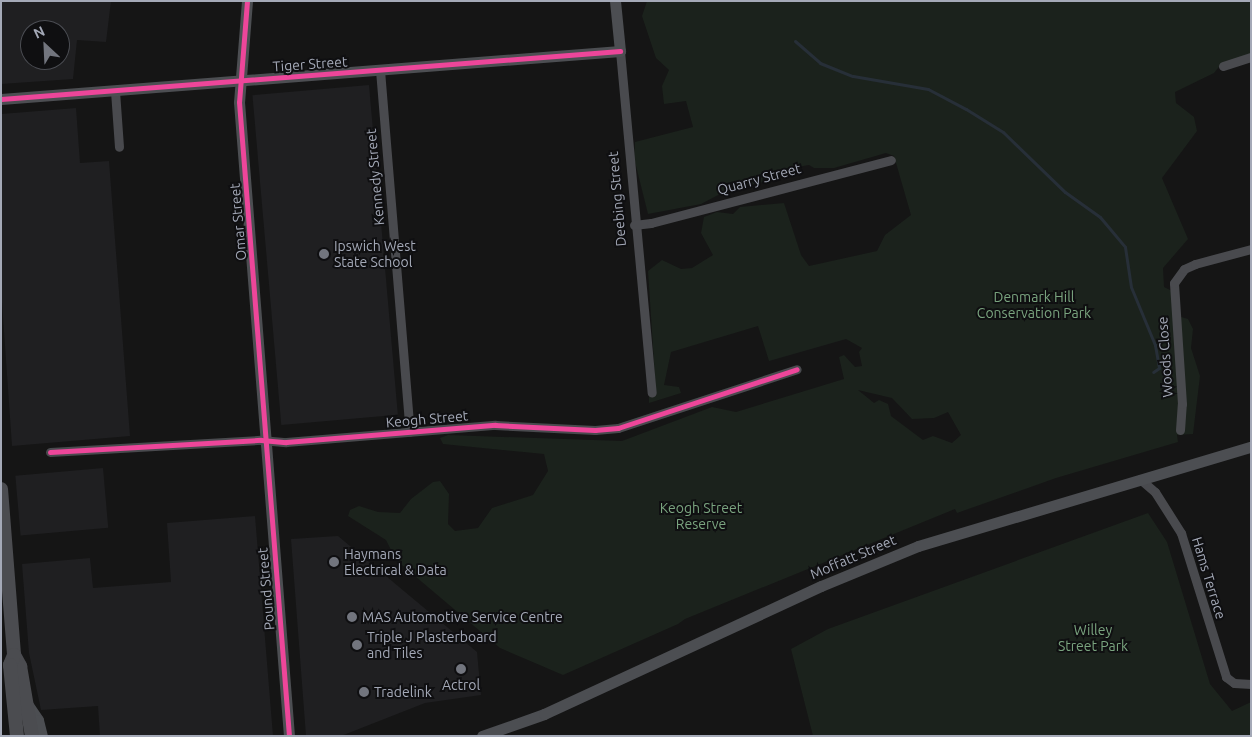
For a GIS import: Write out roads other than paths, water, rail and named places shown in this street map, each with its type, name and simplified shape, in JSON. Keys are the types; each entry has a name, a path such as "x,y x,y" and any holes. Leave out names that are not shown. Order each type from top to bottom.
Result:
{"main road":[{"path":"1,490 14,655 20,666 32,736"},
{"path":"14,655 10,666 17,736"}],"street":[{"name":"Omar Street","path":"247,1 240,81 267,441"},
{"name":"Deebing Street","path":"615,1 634,225 652,393"},
{"name":"Tiger Street","path":"1,100 620,51"},
{"path":"1223,66 1251,57"},
{"name":"Kennedy Street","path":"380,70 410,432"},
{"path":"114,91 119,147"},
{"name":"Quarry Street","path":"634,225 651,223 891,160"},
{"name":"Woods Close","path":"1180,430 1182,404 1174,283 1184,269 1195,264 1251,249"},
{"name":"Keogh Street","path":"50,452 267,441 495,425 595,430 618,428 797,369"},
{"name":"Pound Street","path":"267,441 288,736"},
{"name":"Moffatt Street","path":"482,736 544,714 870,565 956,533 1251,447"},
{"name":"Hams Terrace","path":"1140,479 1156,492 1181,533 1226,677 1247,684"},
{"path":"26,701 38,720 42,736"}],"waterway":[{"path":"795,41 820,63 853,76 928,89 966,109 1003,132 1065,192 1100,217 1125,247 1131,287 1155,345 1159,368 1153,372"}],"place":[{"name":"Ipswich West State School","path":"324,254"},
{"name":"Haymans Electrical & Data","path":"334,562"},
{"name":"MAS Automotive Service Centre","path":"352,617"},
{"name":"Triple J Plasterboard and Tiles","path":"357,645"},
{"name":"Actrol","path":"461,669"},
{"name":"Tradelink","path":"364,692"}],"park label":[{"name":"Denmark Hill Conservation Park","path":"1034,306"},
{"name":"Keogh Street Reserve","path":"701,516"},
{"name":"Willey Street Park","path":"1093,638"}]}
